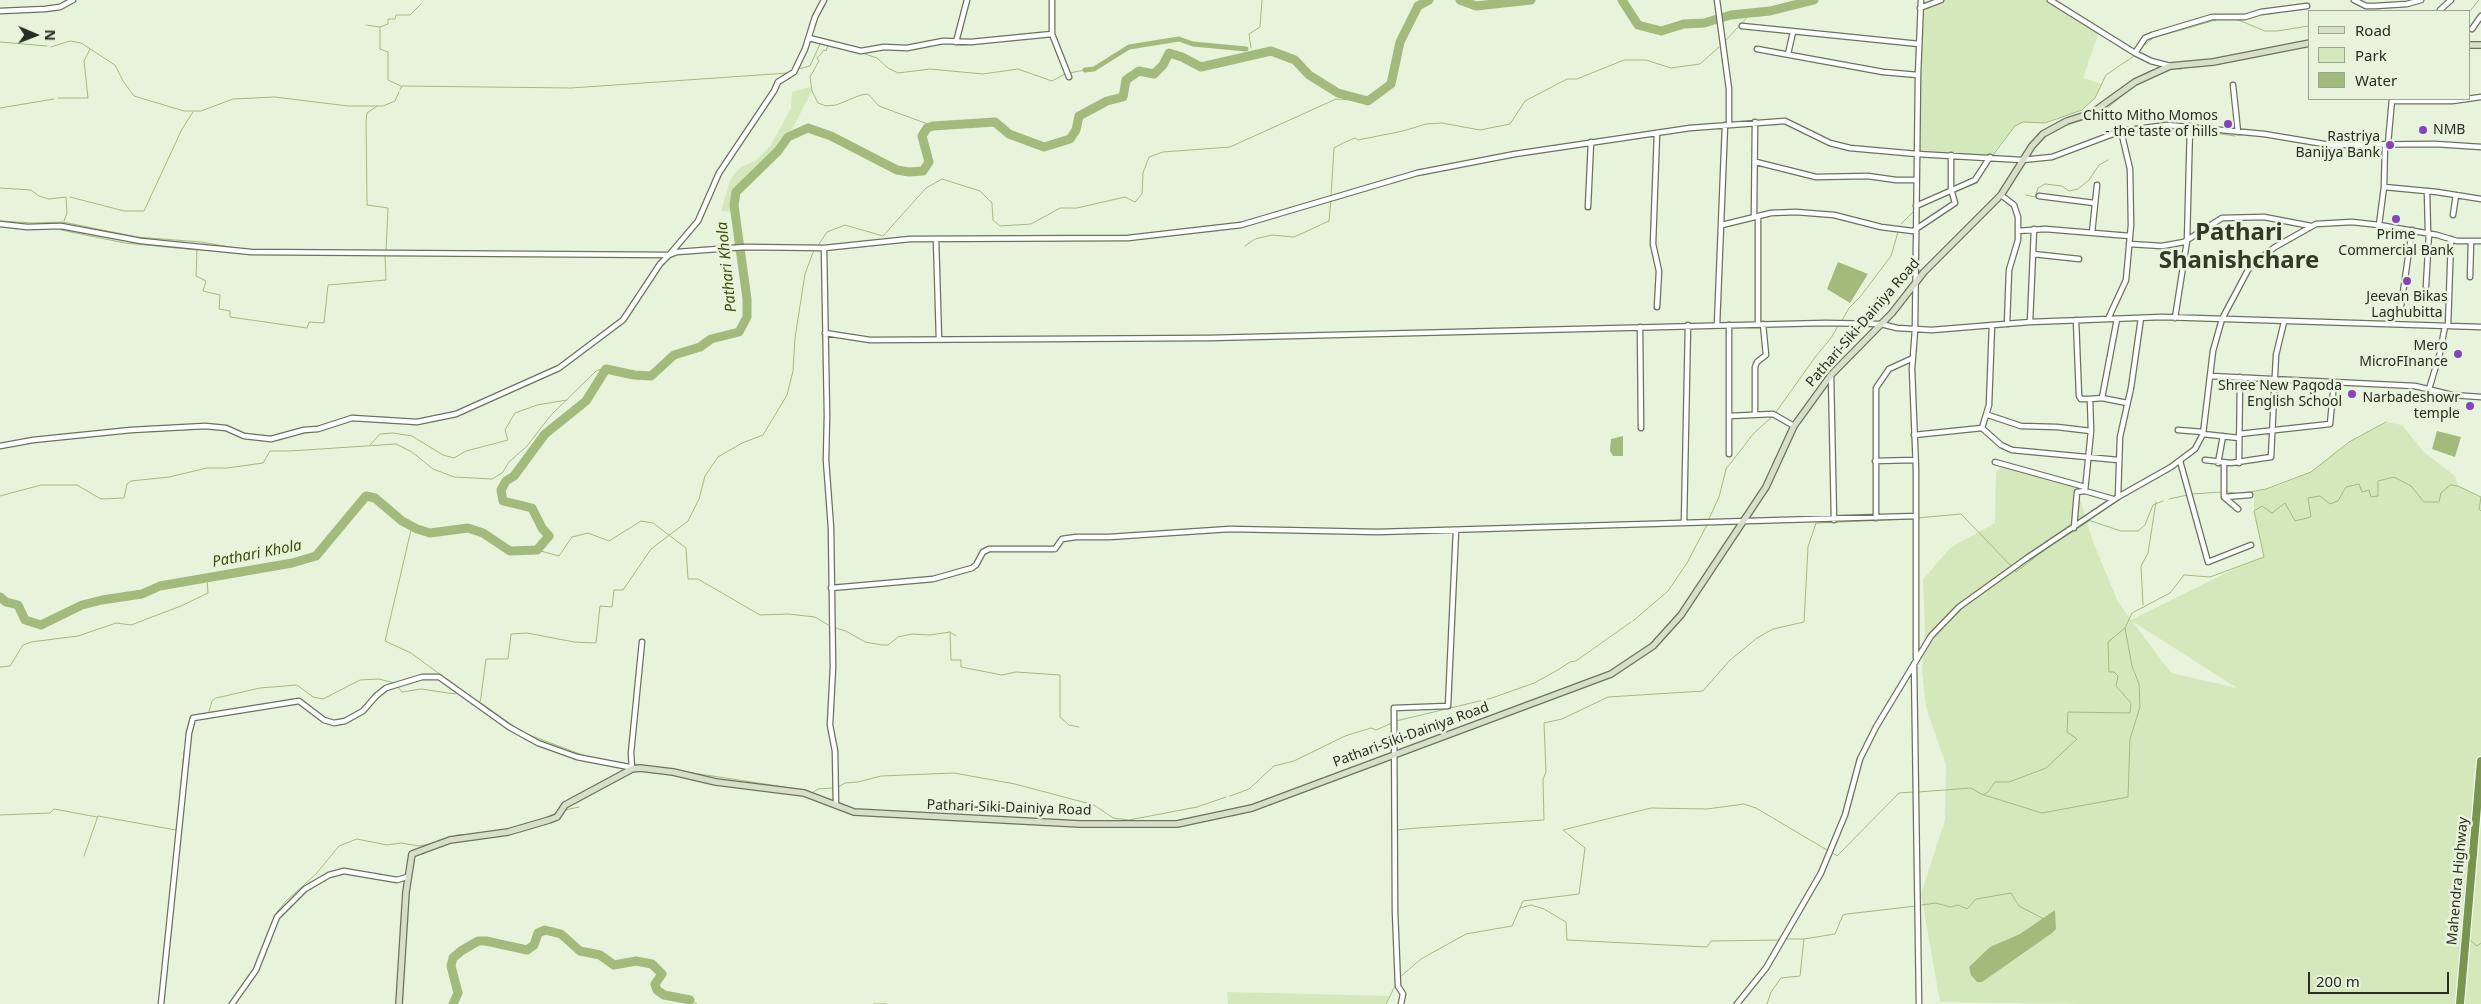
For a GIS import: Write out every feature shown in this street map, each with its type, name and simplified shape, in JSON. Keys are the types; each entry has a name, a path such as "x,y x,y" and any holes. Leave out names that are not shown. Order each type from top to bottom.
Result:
{"highway":[{"name":"Mahendra Highway","path":"2460,1004 2481,761"}],"main road":[{"name":"Pathari-Siki-Dainiya Road","path":"632,769 640,768 673,772 716,782 804,792 854,812 1080,824 1177,824 1252,808 1611,674 1632,662 1653,646 1681,615 1766,487 1794,426 1831,376 1881,324 1916,282 2001,195 2032,146 2052,128 2092,113 2135,82 2170,66 2213,62 2308,42"},
{"path":"399,1004 410,859 417,851 450,840 508,832 557,817 565,806 632,769"}],"street":[{"path":"0,11 60,7 73,0"},
{"path":"0,446 33,440 132,430 205,426 226,428 244,436 271,439 304,430 318,429 352,418 416,422 456,414 559,368 623,320 652,274 698,221 719,172 774,91 778,82 794,72 809,38 815,16 824,0"},
{"path":"956,42 968,0"},
{"path":"1052,0 1052,34 1069,77"},
{"path":"1919,1004 1915,661 1916,516 1913,358 1916,330 1916,180 1921,0"},
{"path":"1920,8 1941,0"},
{"path":"2050,0 2135,53 2151,61 2170,66"},
{"path":"2354,0 2366,6 2375,6 2407,4 2421,0"},
{"path":"2440,10 2451,0"},
{"path":"1717,2 1729,89 1717,325"},
{"path":"2135,53 2145,38 2212,17 2245,17 2261,12 2307,6"},
{"path":"2472,29 2481,16"},
{"path":"1742,26 1919,44"},
{"path":"1788,54 1793,32"},
{"path":"809,38 862,51 884,47 907,48 943,42 1052,34"},
{"path":"1757,49 1883,72 1918,75"},
{"path":"2233,85 2238,132"},
{"path":"2379,225 2392,100 2459,100"},
{"path":"0,224 28,227 60,226 141,241 251,252 669,255 677,252 745,247 824,248 910,239 1128,238 1241,225 1417,173 1591,142 1755,122 1785,121 1838,145 1917,154 1997,157 2022,160 2052,157 2122,131 2167,125 2278,136 2330,145 2435,144 2481,147"},
{"path":"1755,122 1760,324 1766,355 1757,362 1755,367 1755,415"},
{"path":"2175,318 2187,241 2190,126"},
{"path":"2108,319 2126,280 2130,236 2130,169 2122,131"},
{"path":"1657,133 1653,244 1659,271 1657,307"},
{"path":"1588,207 1591,142"},
{"path":"1722,225 1756,216 1784,212 1825,214 1881,227 1910,231 1917,229 1955,202 1951,190 1951,155"},
{"path":"1916,206 1975,180 1990,157"},
{"path":"1756,162 1816,177 1868,176 1916,180"},
{"path":"2092,233 2097,185"},
{"path":"2384,187 2481,199"},
{"path":"2426,286 2427,191"},
{"path":"2001,195 2016,209 2018,231 2018,240 2009,270 2007,324"},
{"path":"2453,215 2456,195"},
{"path":"2039,196 2094,203"},
{"path":"2129,244 2162,246 2187,241 2222,218 2270,218 2312,226"},
{"path":"1737,1004 1766,968 1821,873 1845,816 1860,759 1876,727 1931,636 1959,608 2027,558 2116,498 2180,461 2195,449 2203,433 2213,351 2222,319 2229,303 2254,263 2274,247 2312,226 2327,222 2379,225 2452,239 2481,242"},
{"path":"2018,231 2034,229 2130,236"},
{"path":"2030,322 2034,229"},
{"path":"2401,306 2412,230"},
{"path":"936,239 939,339"},
{"path":"2429,389 2447,326 2452,239"},
{"path":"2470,277 2471,242"},
{"path":"824,248 826,460 831,528 833,667 830,725 834,751 836,805"},
{"path":"2033,254 2079,259"},
{"path":"825,333 870,340 1209,338 1760,324 1881,324 1916,330 1956,329 2030,322 2141,318 2481,327"},
{"path":"2116,498 2118,460 2141,318"},
{"path":"2102,398 2117,319"},
{"path":"2076,320 2078,396 2081,399 2102,398 2127,403"},
{"path":"2205,460 2224,464 2271,457 2276,346 2284,322"},
{"path":"1684,523 1688,325"},
{"path":"1729,325 1729,454"},
{"path":"1982,428 1988,416 1992,325"},
{"path":"1640,327 1641,428"},
{"path":"1876,518 1876,388 1889,369 1913,358"},
{"path":"1831,376 1834,520"},
{"path":"2210,376 2415,386 2452,395 2481,397"},
{"path":"2239,463 2240,377"},
{"path":"2178,430 2223,436 2239,436 2272,430 2330,424 2334,383"},
{"path":"2085,489 2086,457 2091,431 2090,399"},
{"path":"1729,416 1773,414 1794,426"},
{"path":"1988,416 2021,426 2057,427 2091,431"},
{"path":"1914,435 1982,428 2001,445 2012,450 2118,460"},
{"path":"2218,463 2223,436"},
{"path":"1875,461 1915,460"},
{"path":"2180,461 2208,562 2251,545"},
{"path":"1995,462 2116,498"},
{"path":"2224,464 2224,498"},
{"path":"2074,528 2076,494 2079,490 2085,489"},
{"path":"2224,498 2250,495"},
{"path":"2224,498 2238,509"},
{"path":"831,588 933,579 972,568 976,565 983,552 989,549 1055,549 1062,539 1076,537 1108,537 1230,529 1378,532 1834,520 1916,516"},
{"path":"1401,1004 1404,994 1398,986 1395,911 1394,708 1448,706 1456,530"},
{"path":"632,769 630,762 642,642"},
{"path":"161,1004 190,727 193,718 299,701 324,720 334,723 344,721 363,711 386,688 422,677 439,677 504,724 538,744 577,757 632,769"},
{"path":"232,1004 256,970 277,917 305,889 329,875 344,871 397,880 408,877"}],"green space":[{"path":"1941,0 2050,0 2099,31 2083,78 2101,84 2095,98 2082,110 2045,123 2023,122 2015,126 1990,157 1917,154 1920,8"},
{"path":"810,87 812,91 788,137 778,151 736,192 735,212 721,211 731,178 741,167 755,161 771,145 791,108 792,92"},
{"path":"2386,422 2402,425 2424,452 2455,476 2458,486 2481,497 2481,1004 1940,1002 1921,894 1945,820 1946,765 1926,707 1922,671 1925,628 1923,580 1950,548 1995,523 1996,472 2003,464 2077,489 2093,542 2118,602 2131,620 2240,566 2264,557 2254,511 2254,492 2274,487 2311,472 2349,442","holes":["2132,621 2237,688 2171,673"]},
{"path":"1227,992 1389,996 1386,1004 1228,1004"}],"water":[{"path":"1838,262 1868,274 1850,303 1827,289"},
{"path":"2437,431 2461,437 2455,457 2432,449"},
{"path":"1623,436 1623,456 1613,456 1610,451 1611,439"},
{"path":"2055,910 2056,929 2052,933 1982,982 1977,982 1971,975 1969,967 1990,947 2020,934"}],"waterway":[{"path":"1251,48 1249,34 1260,27 1262,0"},
{"name":"Pathari Khola","path":"0,597 6,602 18,605 25,620 41,625 82,605 102,600 142,594 160,586 292,563 316,556 366,496 375,498 402,521 417,529 430,533 468,528 483,533 510,551 537,550 549,536 542,528 532,508 503,501 501,490 506,481 514,476 545,434 586,401 606,369 634,375 651,376 674,355 700,347 711,339 739,332 747,317 747,299 734,205 736,192 778,151 788,137 808,128 831,136 897,170 909,172 923,171 929,162 922,136 927,128 933,126 995,122 1009,134 1044,147 1070,139 1076,130 1079,116 1107,101 1123,97 1126,80 1139,71 1154,74 1163,65 1169,53 1182,57 1201,67 1271,51 1295,60 1309,75 1338,93 1368,101 1391,84 1400,42 1418,6 1429,0"},
{"name":"Pathari Khola","path":"1460,0 1476,6 1531,0"},
{"name":"Pathari Khola","path":"1622,0 1638,25 1661,31 1684,24 1704,23 1731,15 1770,11 1814,0"},
{"path":"2471,10 2479,0"},
{"path":"401,86 388,80 388,52 380,49 380,27 388,24 388,19 395,19 396,15 410,15 421,4"},
{"path":"1726,40 1752,12"},
{"path":"2141,48 2153,38 2219,19"},
{"path":"2236,19 2265,31 2308,26"},
{"path":"366,25 380,27"},
{"path":"1085,70 1094,69 1129,47 1179,39 1193,44 1246,49"},
{"path":"51,47 70,41 81,43 115,65 123,81 134,96 184,111 201,111 233,99 275,97 348,106 383,106 395,101 399,92"},
{"path":"0,42 47,46"},
{"path":"798,69 810,66 820,44 824,44"},
{"path":"828,45 826,51 824,50 817,58 819,61 810,77 812,91 818,103 826,106 836,105 868,94 879,106 933,126"},
{"path":"1331,196 1334,148 1355,138 1358,140 1403,131 1426,124 1442,123 1480,130 1510,124 1525,101 1567,79 1577,79 1624,60 1646,60 1671,68 1700,64 1719,47"},
{"path":"58,98 88,98 84,61 90,49"},
{"path":"862,53 877,58 888,68 898,73 930,69 983,74 1018,69 1052,81 1065,74"},
{"path":"1993,155 2015,126 2023,122 2045,123 2082,110 2095,98 2106,75 2134,56"},
{"path":"2150,78 2172,69 2182,69"},
{"path":"1069,73 1085,70"},
{"path":"400,90 402,86 571,88 788,73"},
{"path":"2064,126 2099,115 2129,90"},
{"path":"0,108 54,99"},
{"path":"817,247 827,232 845,225 883,236 926,188 942,179 980,191 992,203 993,220 1000,226 1031,224 1060,208 1077,208 1125,197 1135,202 1142,194 1143,173 1149,157 1163,152 1230,147 1336,99 1368,101"},
{"path":"377,106 367,113 366,121 367,205 388,208 386,251"},
{"path":"70,197 124,211 144,211 182,129 193,112"},
{"path":"2193,130 2235,136"},
{"path":"2032,151 2046,136"},
{"path":"2026,195 2035,197 2038,188 2045,184 2062,186 2069,191 2078,189 2089,180 2099,165 2108,160"},
{"path":"1954,192 1977,183 1990,161"},
{"path":"0,188 31,190 39,196 49,199 66,197 67,213 64,221"},
{"path":"1245,246 1255,239 1272,235 1294,237 1329,221 1331,200"},
{"path":"1920,208 1926,204"},
{"path":"1901,224 1914,211"},
{"path":"0,221 63,222 137,237 201,242 242,249"},
{"path":"61,230 125,243 197,250 196,276 206,281 203,291 220,295 219,309 230,311 230,317 307,328 309,322 324,323 328,285 386,280 385,254"},
{"path":"1841,322 1849,308 1860,297 1891,256 1898,232"},
{"path":"251,250 385,251"},
{"path":"478,702 480,702 481,697 486,659 508,659 511,634 527,633 574,642 596,643 600,606 612,607 614,590 623,590 651,549 688,521 699,499 705,476 718,457 742,443 763,435 787,395 793,371 795,338 805,274 814,250"},
{"path":"1776,412 1838,326"},
{"path":"0,496 41,485 77,485 101,499 124,498 127,484 131,481 169,477 207,468 227,468 263,463 270,451 396,444 412,452 433,469 454,477 492,479 502,473 509,462 527,446 551,415 596,371 605,368"},
{"path":"370,445 380,434 393,433 412,436 443,455 454,458 466,451 508,440 505,430 515,413 537,405 567,400"},
{"path":"1708,521 1719,497 1726,469 1754,433 1773,416"},
{"path":"2228,492 2239,494 2266,489 2311,472 2349,442 2386,422"},
{"path":"1984,795 2042,813 2128,797 2130,739 2140,707 2139,684 2132,666 2125,628 2132,613 2170,593 2184,575 2210,577 2264,557 2254,511 2262,506 2272,513 2285,503 2295,521 2311,517 2308,498 2320,496 2330,504 2338,501 2346,487 2359,484 2362,492 2369,490 2371,497 2378,496 2378,481 2394,477 2411,486 2424,502 2439,502 2441,493 2450,485 2458,486 2481,497 2479,509 2481,511"},
{"path":"2192,494 2221,492"},
{"path":"2169,499 2188,495"},
{"path":"2088,520 2121,531 2138,531 2145,525 2153,505 2163,501"},
{"path":"2143,605 2141,566 2148,553 2156,502"},
{"path":"1917,518 1961,514 2012,567"},
{"path":"1397,833 1397,830 1417,828 1544,820 1543,779 1546,772 1544,723 1562,719 1608,697 1703,691 1729,661 1757,638 1773,629 1804,622 1808,547 1816,523 1913,519"},
{"path":"537,550 559,556 572,537 588,533 609,541 641,521 653,523 686,548 688,579 698,579 760,615 788,614 815,617 830,626"},
{"path":"2015,570 2016,572 2047,548 2089,521"},
{"path":"1633,621 1668,591 1687,563 1707,525"},
{"path":"412,526 385,641 411,653 475,700"},
{"path":"0,667 10,666 23,645 31,642 78,636 116,623 131,625 181,606 208,593 207,579"},
{"path":"1396,721 1492,698 1534,683 1570,662 1576,661 1631,622"},
{"path":"835,628 846,631 865,642 882,645 888,645 898,637 912,634 930,635 950,632 956,636"},
{"path":"1918,792 1971,788 1983,795 1988,792 1995,782 2009,782 2046,768 2077,739 2067,732 2068,712 2130,713 2131,703 2116,686 2118,676 2114,672 2109,672 2108,642 2125,628"},
{"path":"950,632 951,660 961,660 961,667 1002,675 1016,672 1060,675 1060,717 1069,725 1079,727"},
{"path":"208,715 212,701 216,698 260,688 297,685 313,697 323,699 360,680 379,679 394,683"},
{"path":"397,686 402,692 421,689 455,694 458,692"},
{"path":"481,703 518,729"},
{"path":"1230,796 1249,789 1274,766 1294,761 1345,736 1371,728 1376,730 1392,723"},
{"path":"178,863 191,733"},
{"path":"524,733 588,757 628,764"},
{"path":"180,794 184,751 186,750"},
{"path":"634,764 804,790"},
{"path":"838,787 845,783 881,776 954,773 1015,784 1094,805 1113,818 1129,820 1197,807 1226,797"},
{"path":"812,793 818,789 833,788"},
{"path":"1831,852 1837,856 1899,793 1914,792"},
{"path":"84,856 98,816 176,830 180,803"},
{"path":"1400,977 1421,959 1466,934 1512,926 1523,901 1579,894 1585,848 1563,830 1651,808 1707,809 1744,804 1756,808 1827,850"},
{"path":"565,810 579,807"},
{"path":"0,815 50,813 54,809 97,817"},
{"path":"542,819 557,813"},
{"path":"499,830 510,829"},
{"path":"440,841 457,835 475,834"},
{"path":"269,932 277,912 286,901 316,874 339,846 357,839 387,845 401,843 419,846 434,843"},
{"path":"1921,905 1936,903 1950,907 1958,905 1967,909 1976,899 2011,893 2019,906 2044,919"},
{"path":"1520,908 1531,905 1544,909 1566,922 1567,940 1707,947 1711,941 1781,940"},
{"path":"1767,1004 1771,992 1781,978 1800,976 1804,939 1835,934 1843,915 1916,906"},
{"path":"453,1004 458,993 451,966 453,958 461,951 478,941 527,950 534,945 538,933 545,930 561,934 580,951 600,955 614,965 636,961 652,964 662,974 655,984 657,990 664,995 690,1000"},
{"path":"1785,939 1804,939"},
{"path":"2450,943 2451,939 2458,939"},
{"path":"2470,940 2477,946 2481,943"},
{"path":"255,967 263,948"},
{"path":"229,1004 247,979"},
{"path":"1386,1004 1396,984"},
{"path":"691,1001 697,1004"},
{"path":"874,1004 887,1004"}],"place":[{"name":"Chitto Mitho Momos - the taste of hills","path":"2228,124"},
{"name":"NMB","path":"2423,130"},
{"name":"Rastriya Banijya Bank","path":"2390,145"},
{"name":"Prime Commercial Bank","path":"2396,219"},
{"name":"Jeevan Bikas Laghubitta","path":"2407,281"},
{"name":"Mero MicroFInance","path":"2458,354"},
{"name":"Shree New Pagoda English School","path":"2352,394"},
{"name":"Narbadeshowr temple","path":"2470,406"}],"district":[{"name":"Pathari Shanishchare","path":"2239,247"}]}
